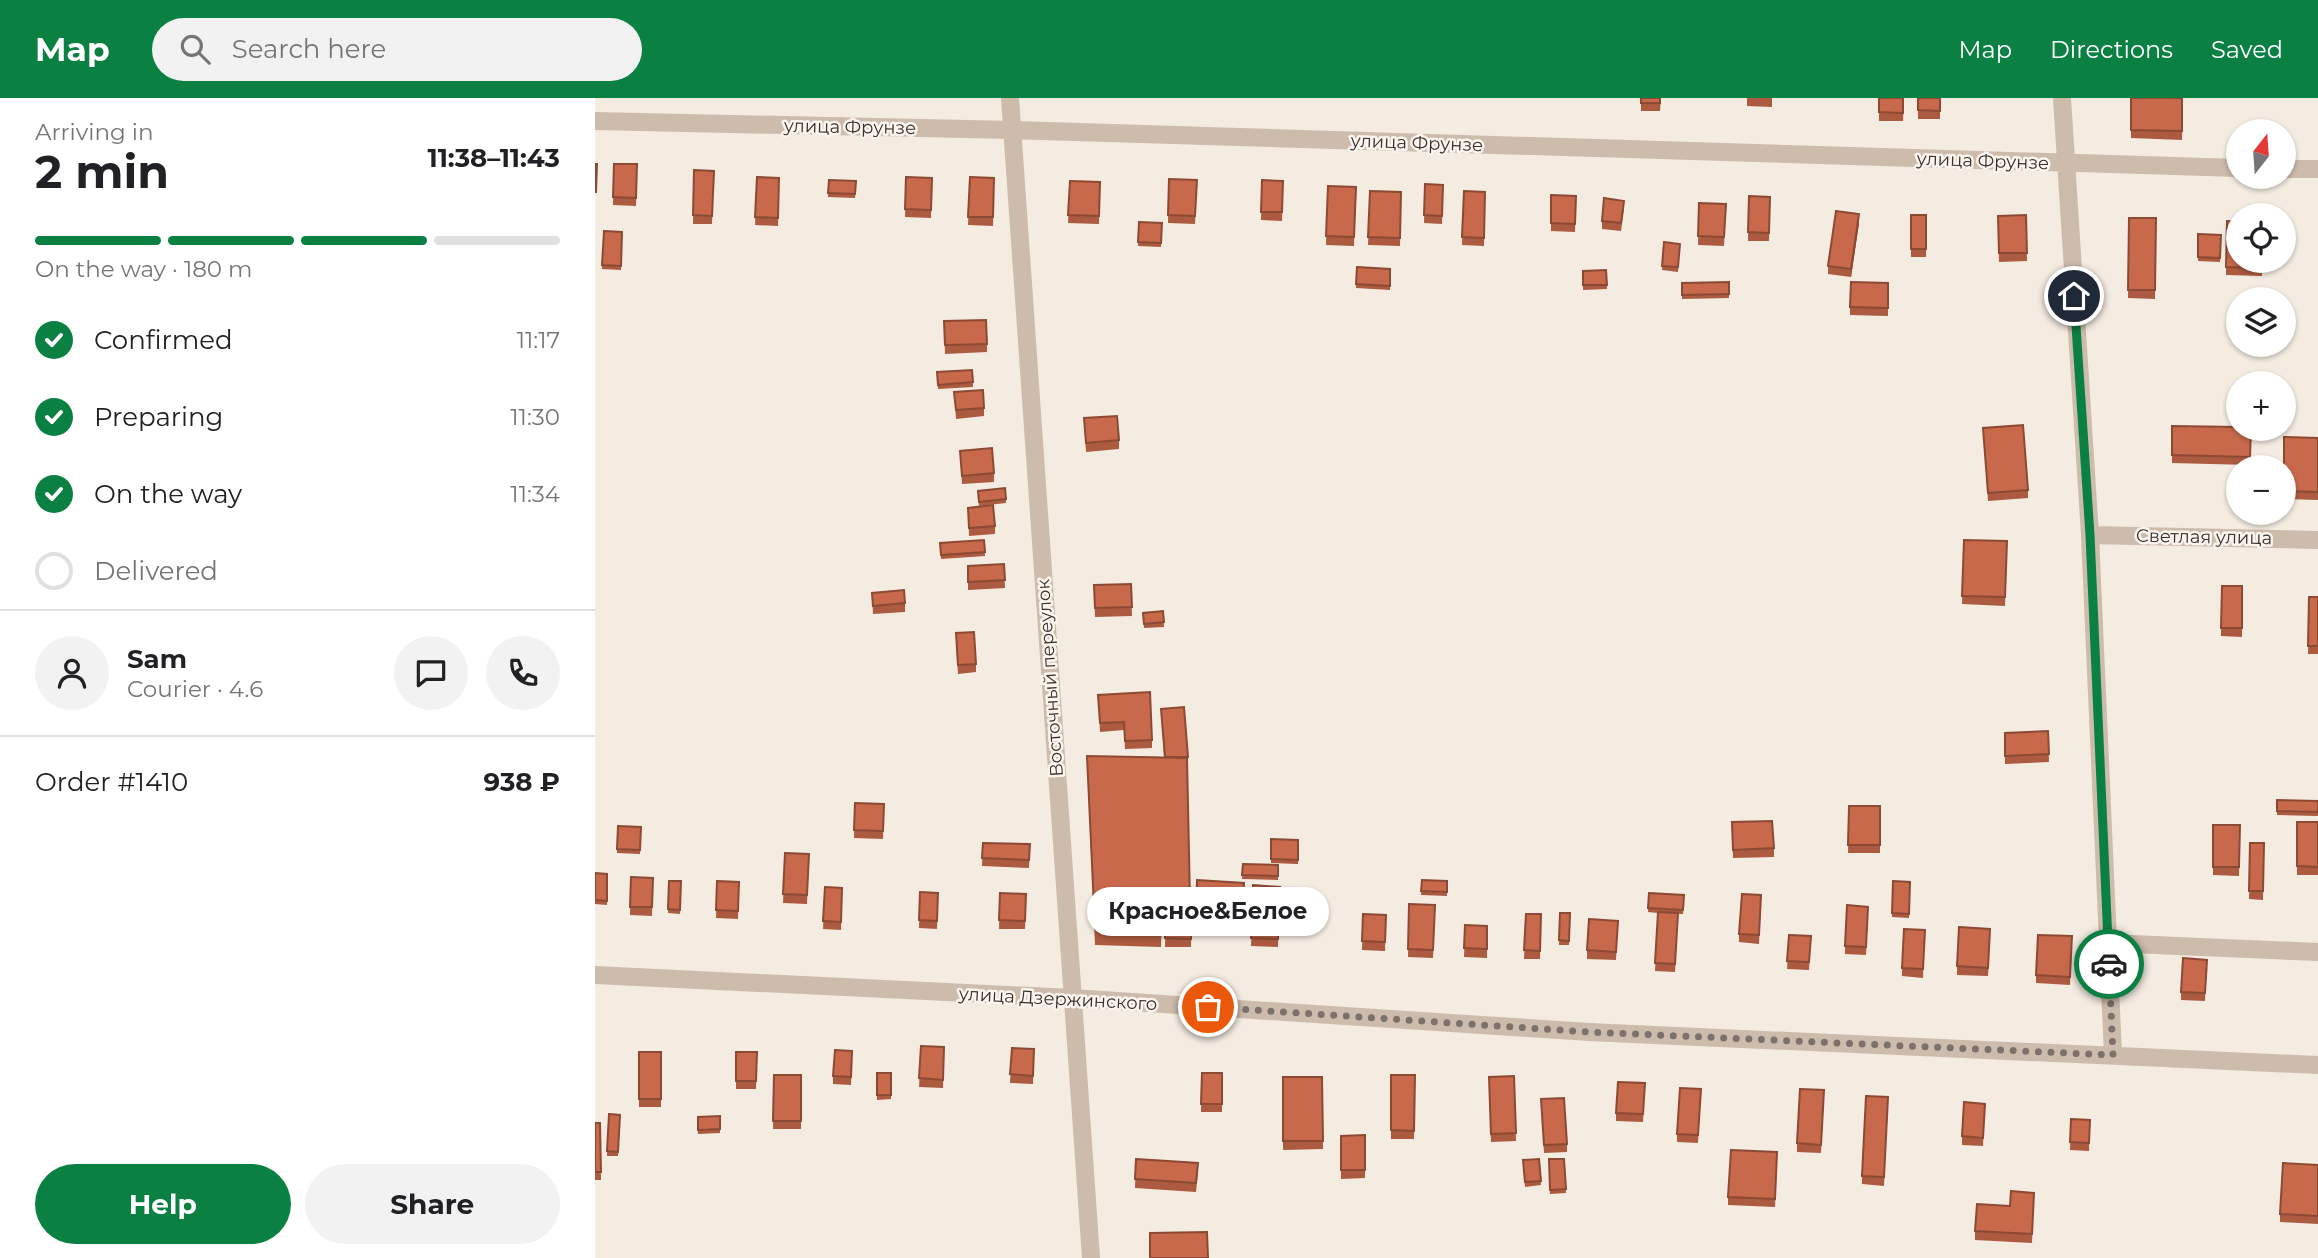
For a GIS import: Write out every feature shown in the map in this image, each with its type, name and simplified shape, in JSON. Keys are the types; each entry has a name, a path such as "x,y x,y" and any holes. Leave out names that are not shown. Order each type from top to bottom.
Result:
{"street":[{"name":"Восточный переулок","path":"1010,98 1091,1258"},
{"path":"2062,98 2090,535 2113,1055"},
{"name":"улица Фрунзе","path":"595,121 1012,130 2226,167"},
{"path":"2296,169 2318,169"},
{"name":"Светлая улица","path":"2090,535 2318,540"},
{"path":"2108,943 2318,952"},
{"name":"улица Дзержинского","path":"595,975 1072,998 1589,1032 2318,1065"}],"building":[{"path":"1641,98 1660,98 1660,103 1641,103"},
{"path":"1879,98 1903,98 1903,113 1879,112"},
{"path":"1918,98 1940,98 1940,111 1918,110"},
{"path":"2131,98 2182,98 2182,131 2131,130"},
{"path":"597,164 596,192 595,192"},
{"path":"614,164 637,164 636,198 613,197"},
{"path":"694,170 714,171 712,216 693,215"},
{"path":"757,177 779,178 778,218 755,217"},
{"path":"906,177 932,178 931,210 905,209"},
{"path":"970,177 994,178 993,217 968,217"},
{"path":"1169,179 1197,180 1195,216 1168,215"},
{"path":"829,180 856,181 855,194 828,193"},
{"path":"1262,180 1283,181 1282,212 1261,212"},
{"path":"1070,181 1100,182 1099,216 1068,215"},
{"path":"1425,184 1443,185 1442,216 1424,215"},
{"path":"1328,186 1356,187 1354,237 1326,236"},
{"path":"1370,191 1401,192 1400,238 1368,237"},
{"path":"1464,191 1485,192 1484,238 1462,237"},
{"path":"1551,195 1576,196 1575,224 1551,223"},
{"path":"1749,196 1770,197 1769,233 1748,232"},
{"path":"1604,198 1624,201 1621,223 1602,221"},
{"path":"1699,203 1726,204 1724,237 1698,236"},
{"path":"1836,211 1859,214 1851,269 1828,266"},
{"path":"1911,215 1926,215 1926,249 1911,249"},
{"path":"2026,215 2027,253 1999,253 1998,216"},
{"path":"2129,218 2156,218 2155,290 2128,290"},
{"path":"1139,222 1162,223 1161,243 1138,242"},
{"path":"604,231 622,232 621,266 602,265"},
{"path":"2198,234 2221,235 2220,258 2198,257"},
{"path":"1664,242 1680,244 1678,267 1662,266"},
{"path":"1357,267 1390,269 1390,286 1356,284"},
{"path":"1606,270 1607,285 1583,285 1583,271"},
{"path":"1729,282 1729,294 1682,295 1682,283"},
{"path":"1851,282 1888,283 1888,308 1850,307"},
{"path":"986,320 987,344 945,345 944,321"},
{"path":"972,370 973,382 938,385 937,372"},
{"path":"983,390 984,408 956,410 954,392"},
{"path":"1117,416 1119,440 1086,443 1084,418"},
{"path":"2023,425 2028,490 1988,493 1983,428"},
{"path":"2172,426 2226,427 2226,441 2251,441 2250,455 2172,455"},
{"path":"2296,437 2318,438 2318,492 2296,491 2296,455 2284,455 2284,441 2296,441"},
{"path":"992,448 994,473 962,476 960,451"},
{"path":"1005,488 1006,499 979,502 978,491"},
{"path":"993,505 995,526 969,528 968,508"},
{"path":"984,540 985,552 941,555 940,543"},
{"path":"1964,540 2007,541 2005,597 1962,596"},
{"path":"1004,564 1005,580 968,582 968,566"},
{"path":"1131,584 1132,607 1095,608 1094,585"},
{"path":"2222,586 2242,586 2242,628 2221,628"},
{"path":"904,590 905,603 873,606 872,593"},
{"path":"2309,597 2318,597 2318,646 2308,646"},
{"path":"1163,611 1164,622 1144,624 1143,613"},
{"path":"974,632 976,664 958,665 956,633"},
{"path":"1150,692 1152,740 1125,741 1124,722 1100,723 1098,695"},
{"path":"1184,707 1188,757 1165,757 1161,709"},
{"path":"2048,731 2049,754 2005,756 2005,733"},
{"path":"1087,756 1187,758 1190,900 1162,900 1161,931 1095,929"},
{"path":"2277,800 2318,801 2318,812 2277,811"},
{"path":"855,803 884,804 883,831 854,830"},
{"path":"1849,806 1880,806 1880,845 1848,845"},
{"path":"1772,821 1774,848 1733,850 1732,822"},
{"path":"2297,822 2318,822 2318,867 2297,866"},
{"path":"2213,825 2240,825 2239,867 2213,867"},
{"path":"618,826 641,827 640,850 617,849"},
{"path":"1271,839 1298,840 1298,860 1271,859"},
{"path":"983,843 1030,844 1029,860 982,858"},
{"path":"2250,843 2264,843 2263,891 2249,891"},
{"path":"785,853 809,854 807,895 783,894"},
{"path":"1243,864 1278,865 1278,876 1242,875"},
{"path":"595,873 607,874 607,901 595,900"},
{"path":"631,877 653,878 652,907 630,907"},
{"path":"1197,880 1244,883 1242,925 1196,922"},
{"path":"1422,880 1447,881 1447,892 1421,891"},
{"path":"669,881 681,881 680,910 668,909"},
{"path":"717,881 739,882 738,911 716,910"},
{"path":"1893,881 1910,882 1909,914 1892,913"},
{"path":"1253,885 1280,887 1278,939 1251,938"},
{"path":"825,887 842,888 841,922 823,921"},
{"path":"920,892 938,893 937,921 919,920"},
{"path":"1000,893 1026,894 1025,921 999,920"},
{"path":"1649,893 1684,895 1683,910 1648,908"},
{"path":"1742,894 1761,895 1759,935 1739,934"},
{"path":"1409,904 1435,905 1433,950 1408,949"},
{"path":"1847,905 1868,907 1866,947 1845,946"},
{"path":"1166,911 1192,912 1191,939 1165,938"},
{"path":"1658,912 1678,913 1675,964 1655,963"},
{"path":"1560,913 1570,913 1569,941 1559,940"},
{"path":"1363,914 1386,915 1385,942 1362,941"},
{"path":"1526,914 1541,914 1540,951 1524,950"},
{"path":"1589,919 1618,921 1616,952 1587,950"},
{"path":"1465,925 1487,926 1487,949 1464,948"},
{"path":"1959,927 1990,929 1988,968 1957,966"},
{"path":"1904,929 1925,930 1923,969 1902,968"},
{"path":"1789,935 1811,936 1809,962 1787,961"},
{"path":"2038,935 2072,936 2070,977 2036,975"},
{"path":"2183,958 2207,960 2205,993 2181,992"},
{"path":"921,1046 944,1047 943,1080 919,1078"},
{"path":"1012,1048 1034,1049 1033,1076 1010,1074"},
{"path":"835,1050 852,1051 851,1077 833,1076"},
{"path":"639,1052 661,1052 661,1099 639,1099"},
{"path":"736,1052 757,1052 756,1081 736,1081"},
{"path":"877,1073 891,1073 891,1095 877,1095"},
{"path":"1202,1073 1222,1073 1222,1104 1201,1104"},
{"path":"774,1075 801,1075 801,1121 773,1121"},
{"path":"1391,1075 1415,1075 1414,1131 1391,1130"},
{"path":"1514,1076 1516,1133 1491,1134 1489,1077"},
{"path":"1283,1077 1322,1077 1323,1141 1283,1141"},
{"path":"1618,1082 1645,1083 1643,1114 1616,1113"},
{"path":"1680,1088 1701,1089 1698,1135 1677,1134"},
{"path":"1800,1089 1824,1090 1821,1145 1797,1143"},
{"path":"1866,1096 1888,1097 1884,1177 1862,1176"},
{"path":"1564,1098 1567,1144 1544,1145 1541,1099"},
{"path":"1964,1102 1985,1104 1983,1138 1962,1136"},
{"path":"609,1114 620,1115 618,1152 607,1151"},
{"path":"720,1116 720,1129 698,1130 698,1117"},
{"path":"2071,1119 2090,1120 2089,1143 2070,1142"},
{"path":"595,1123 600,1123 601,1172 595,1172"},
{"path":"1365,1135 1365,1170 1341,1170 1341,1136"},
{"path":"1731,1150 1777,1152 1775,1199 1728,1197"},
{"path":"1136,1159 1198,1163 1196,1183 1135,1179"},
{"path":"1539,1159 1541,1181 1525,1182 1523,1160"},
{"path":"1549,1159 1564,1159 1566,1189 1550,1190"},
{"path":"2283,1163 2318,1165 2318,1216 2280,1214"},
{"path":"2011,1191 2034,1193 2032,1234 1975,1231 1977,1204 2010,1206"},
{"path":"1207,1232 1208,1258 1150,1258 1150,1233"}],"way so far":[{"path":"1208,1007 1589,1032 2113,1055 2109,964"}],"place":[{"name":"Красное&Белое","path":"1208,1007"}],"route":[{"path":"2074,296 2090,535 2109,964"}]}
